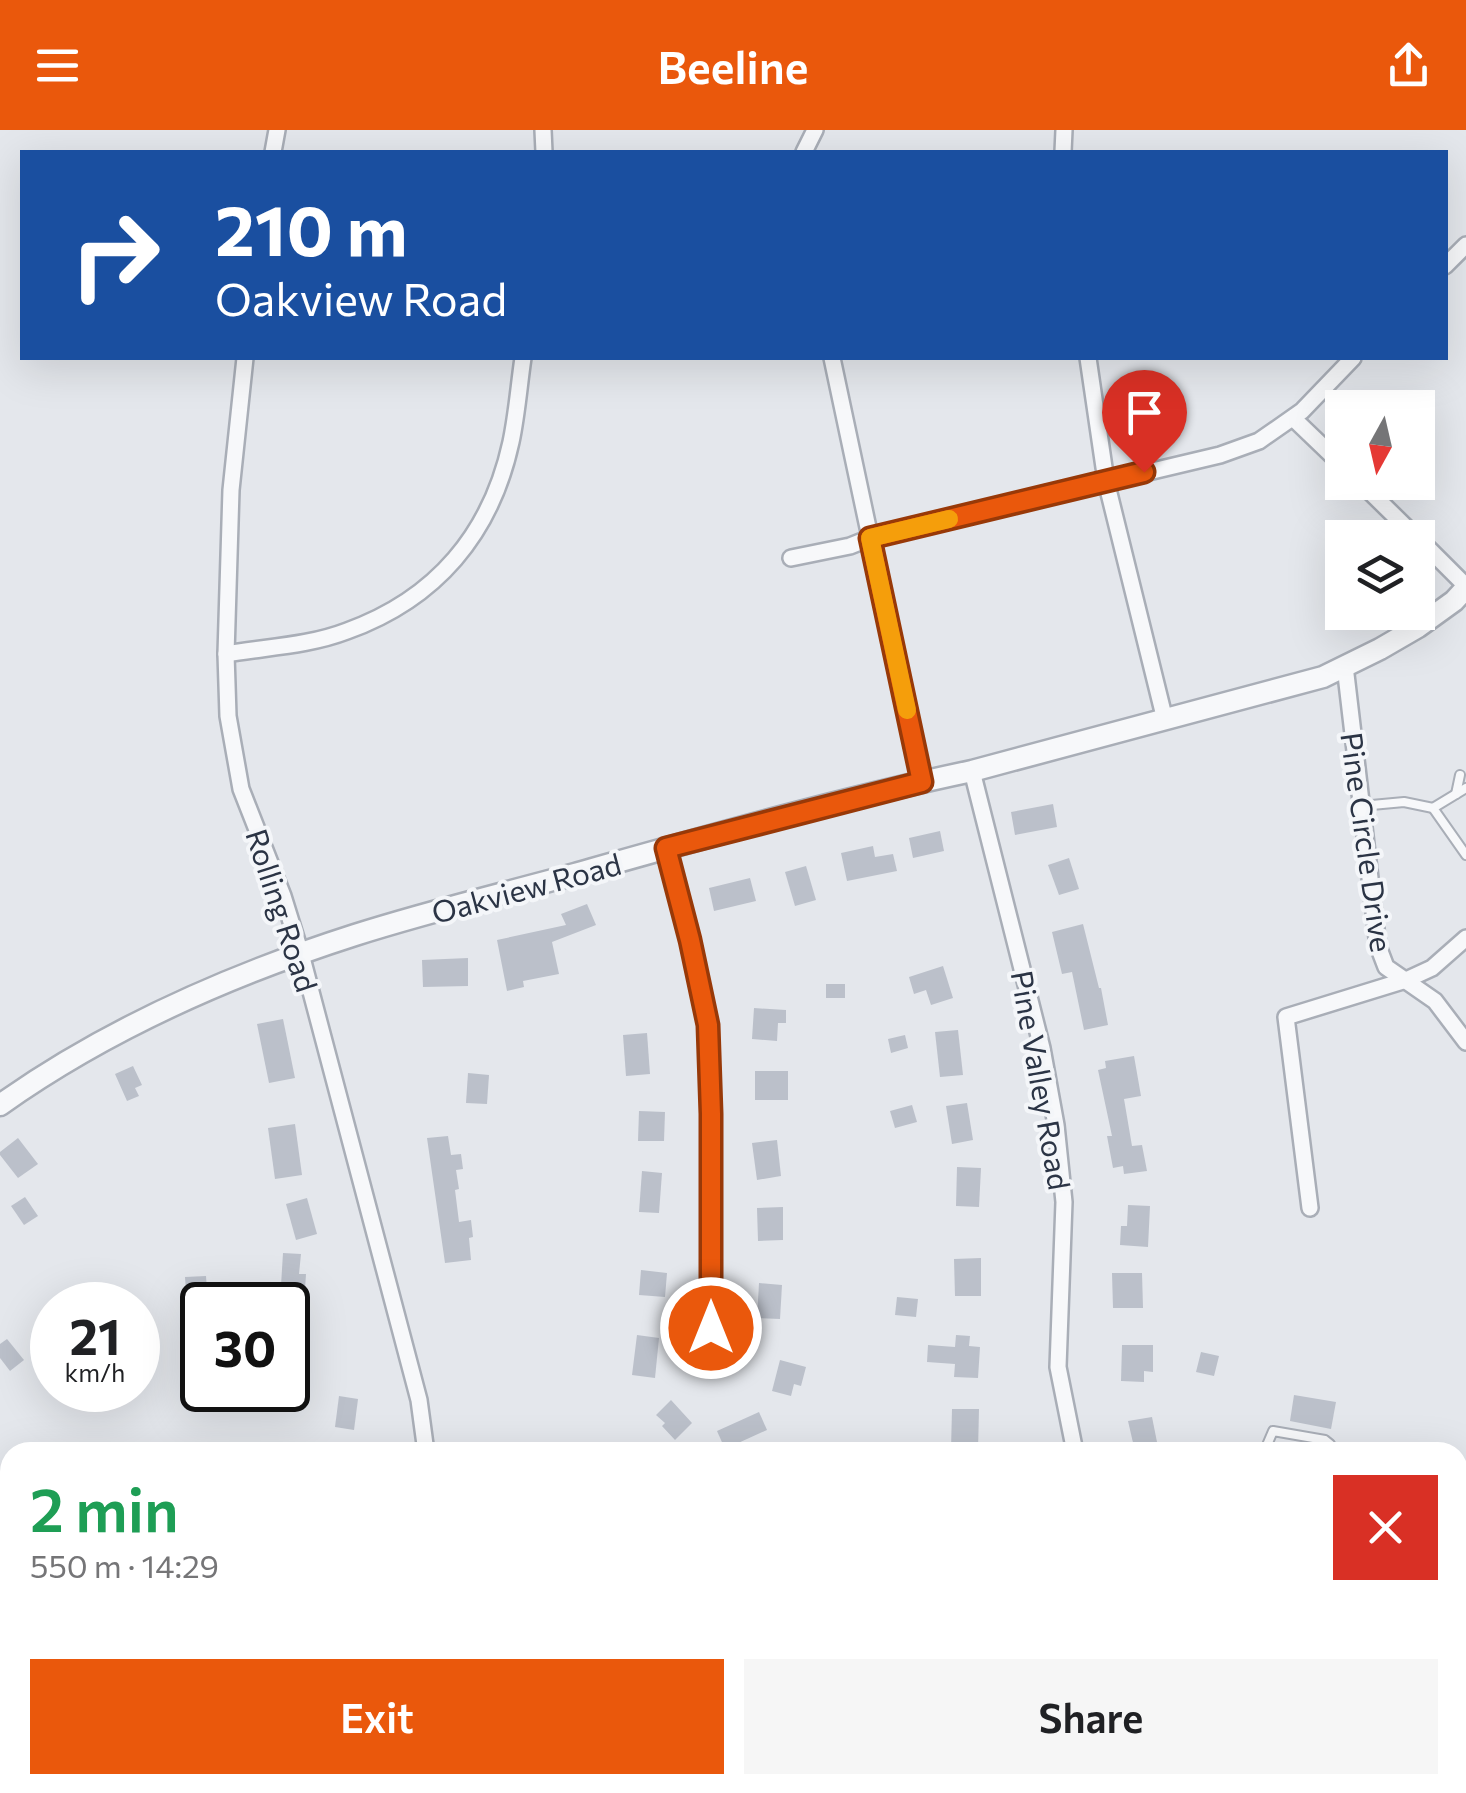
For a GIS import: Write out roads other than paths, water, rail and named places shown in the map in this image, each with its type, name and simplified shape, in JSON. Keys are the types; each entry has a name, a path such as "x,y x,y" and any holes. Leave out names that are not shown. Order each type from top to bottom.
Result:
{"street":[{"path":"1448,263 1466,245"},
{"name":"Rolling Road","path":"245,360 231,490 228,716 241,789 301,954 419,1400 425,1442"},
{"path":"226,654 294,645 345,632 384,616 431,585 462,552 483,520 498,485 512,441 523,360"},
{"path":"832,360 922,782"},
{"path":"1088,360 1106,481 1165,720"},
{"path":"790,558 1220,455 1259,442 1302,411 1351,360"},
{"path":"1294,418 1325,449"},
{"path":"1378,500 1399,520"},
{"path":"1435,560 1464,595"},
{"name":"Oakview Road","path":"0,1105 36,1080 158,1011 301,954 375,929 666,848 1324,676 1418,627 1464,595"},
{"name":"Pine Circle Drive","path":"1345,666 1378,946 1386,967 1435,1000 1466,1042"},
{"name":"Pine Valley Road","path":"972,771 1042,1048 1056,1125 1064,1202 1058,1367 1073,1442"},
{"path":"666,848 708,1025 711,1364"},
{"path":"1310,1208 1286,1017 1406,980 1432,968 1466,938"}],"lane":[{"path":"1456,794 1460,775"},
{"path":"1361,806 1404,802 1433,808 1466,788"},
{"path":"1433,808 1466,855"},
{"path":"1268,1442 1273,1431 1327,1442"}]}
